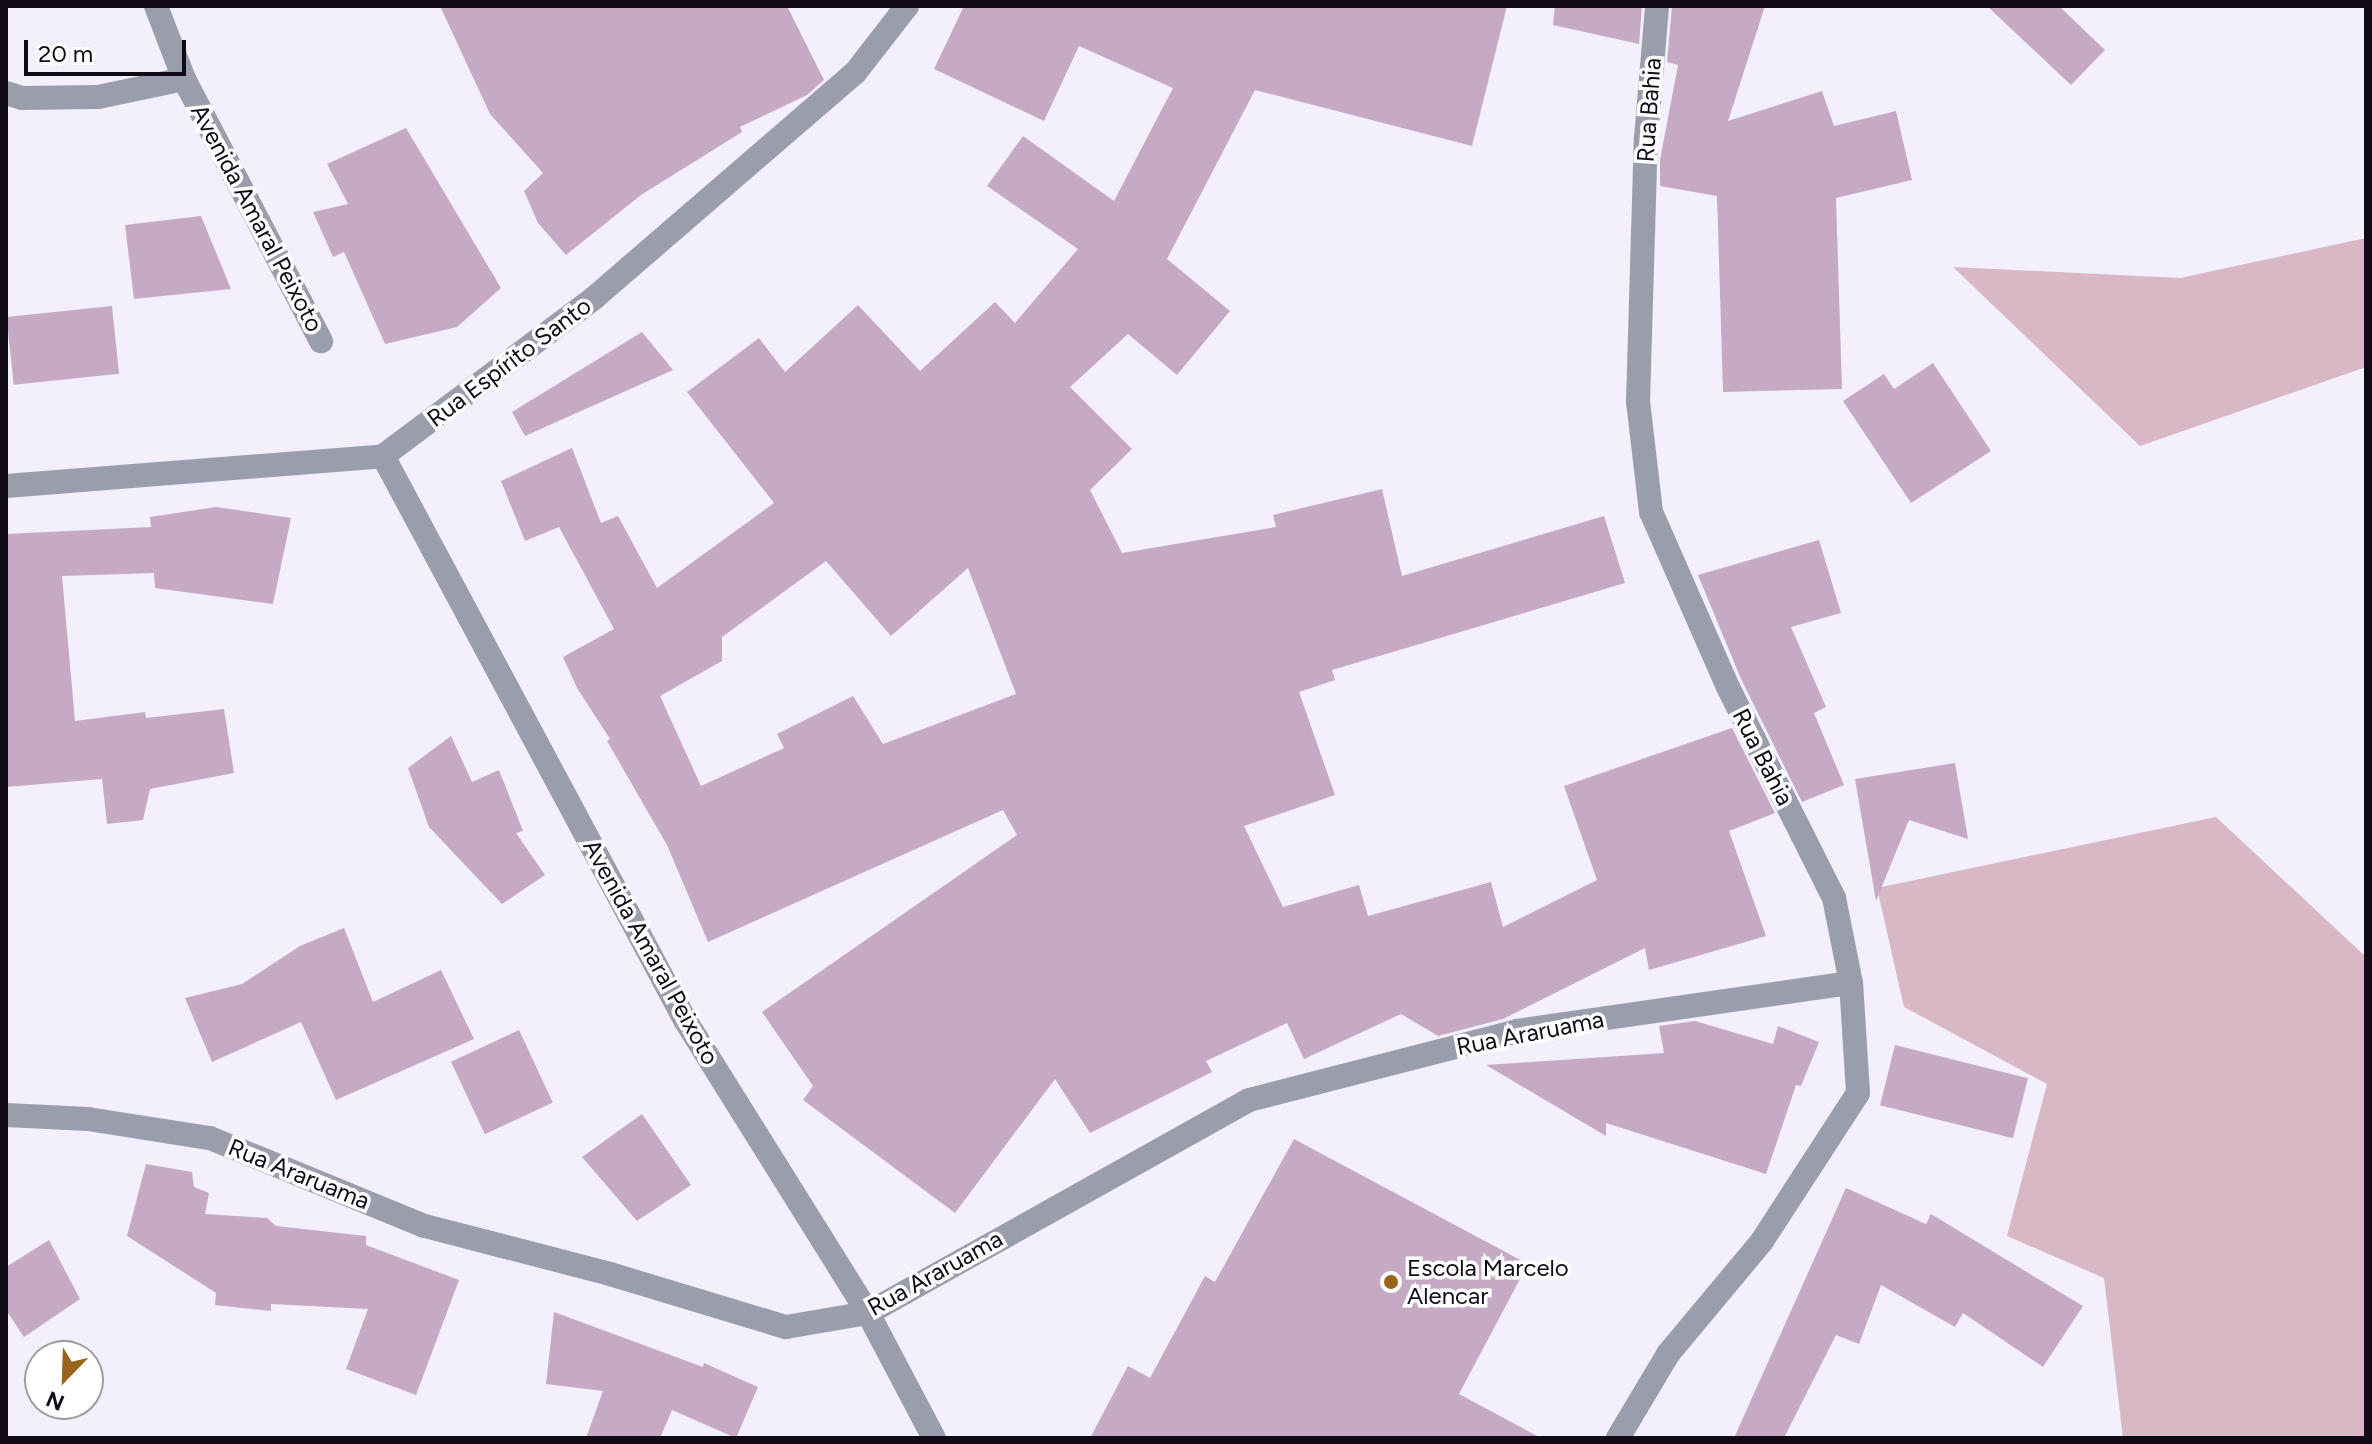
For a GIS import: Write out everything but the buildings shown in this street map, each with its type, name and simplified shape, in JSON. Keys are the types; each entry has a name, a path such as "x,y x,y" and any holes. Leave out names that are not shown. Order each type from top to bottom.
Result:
{"street":[{"name":"Avenida Amaral Peixoto","path":"156,6 184,79 321,341"},
{"name":"Rua Espírito Santo","path":"383,456 594,298 855,73 907,6"},
{"name":"Rua Bahia","path":"1618,1438 1668,1354 1762,1241 1858,1093 1851,983 1834,898 1727,685 1651,512 1638,402 1646,138 1657,6"},
{"path":"6,93 22,98 98,97 184,79"},
{"name":"Avenida Amaral Peixoto","path":"383,456 685,1020 868,1313 934,1438"},
{"path":"6,486 383,456"},
{"name":"Rua Araruama","path":"6,1115 88,1119 210,1138 425,1226 610,1274 786,1327 868,1313 1249,1100 1517,1031 1851,983"}],"shaded area":[{"path":"2366,238 2366,367 2140,446 1953,267 2180,278"},
{"path":"2216,817 2366,957 2366,1438 2123,1438 2104,1278 2007,1236 2047,1084 1904,1007 1877,888"}],"place":[{"name":"Escola Marcelo Alencar","path":"1391,1282"}]}
